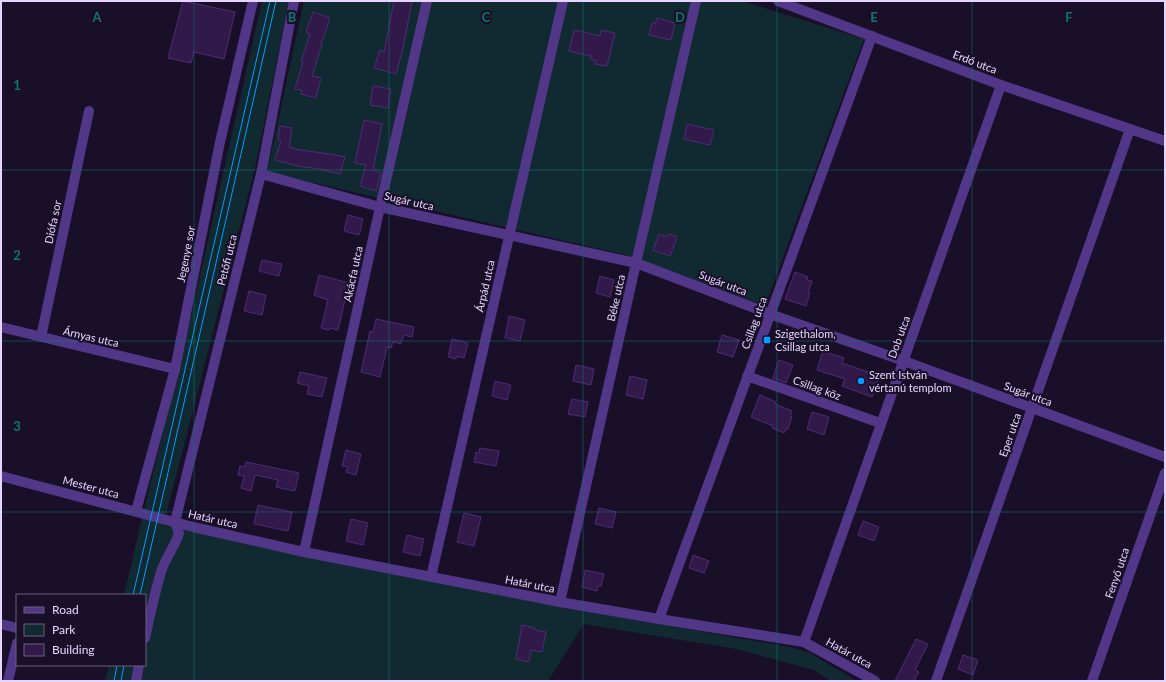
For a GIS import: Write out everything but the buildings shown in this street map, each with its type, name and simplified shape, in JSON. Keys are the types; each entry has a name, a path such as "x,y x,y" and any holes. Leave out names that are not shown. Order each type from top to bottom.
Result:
{"street":[{"name":"Jegenye sor","path":"136,511 175,369 220,142 253,1"},
{"name":"Petőfi utca","path":"146,634 158,581 166,559 179,533 175,522 261,174 294,1"},
{"name":"Akácfa utca","path":"304,552 427,1"},
{"name":"Árpád utca","path":"431,577 563,1"},
{"name":"Béke utca","path":"560,602 696,1"},
{"name":"Erdő utca","path":"778,1 798,4 872,36 1001,85 1165,141"},
{"name":"Csillag utca","path":"659,619 872,36"},
{"name":"Dob utca","path":"804,642 880,423 904,361 1001,85"},
{"name":"Diófa sor","path":"41,337 89,111"},
{"name":"Eper utca","path":"936,681 1130,128"},
{"name":"Sugár utca","path":"261,174 380,207 636,263 770,314 904,361 1165,457"},
{"name":"Árnyas utca","path":"1,327 175,369"},
{"name":"Csillag köz","path":"747,376 880,423"},
{"name":"Fenyő utca","path":"1092,681 1165,473"},
{"name":"Mester utca","path":"1,476 175,522"},
{"name":"Határ utca","path":"175,522 304,552 560,602 804,642 875,681"},
{"path":"1,624 16,628"},
{"path":"8,681 16,647"},
{"path":"136,681 139,666"}],"green space":[{"path":"262,1 289,1 255,168 164,523 302,556 590,612 790,647 808,652 857,681 831,681 814,670 736,649 584,624 548,681 105,681 109,666 146,666 146,594 124,594 180,364"},
{"path":"304,1 742,1 864,39 765,306 630,256 267,172"}],"tram line":[{"path":"133,594 270,1"},
{"path":"140,594 276,1"},
{"path":"114,681 117,666"},
{"path":"121,681 124,666"}],"place":[{"name":"Szigethalom, Csillag utca","path":"767,340"},
{"name":"Szent István vértanú templom","path":"861,381"}]}
